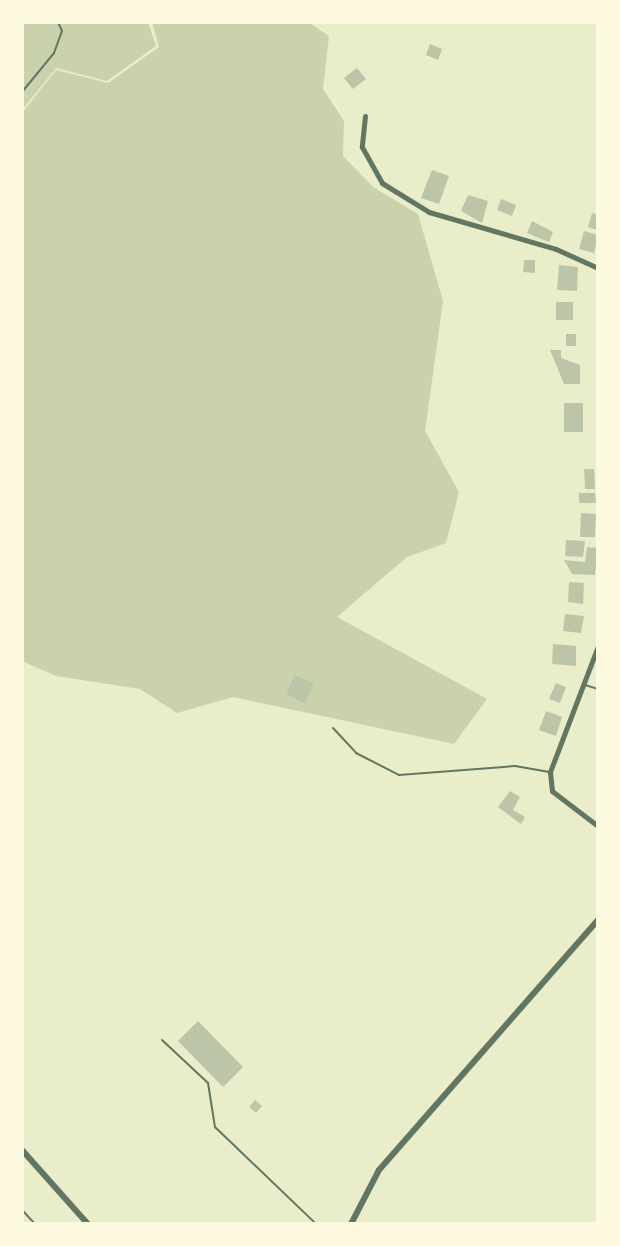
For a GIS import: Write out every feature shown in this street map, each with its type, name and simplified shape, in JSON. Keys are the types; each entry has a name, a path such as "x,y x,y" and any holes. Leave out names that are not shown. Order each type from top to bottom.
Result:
{"street":[{"path":"365,116 362,147 382,183 429,212 556,249 598,268"},
{"path":"598,646 550,772 552,791 598,826"},
{"path":"351,1224 379,1170 598,920"},
{"path":"22,1150 88,1224"}],"lane":[{"path":"22,92 54,53 62,31 58,22"},
{"path":"584,685 598,689"},
{"path":"333,728 356,753 399,775 515,766 550,772"},
{"path":"162,1040 208,1083 215,1127 316,1224"},
{"path":"22,1210 35,1224"}],"green space":[{"path":"22,22 148,22 156,46 107,81 56,68 22,110"},
{"path":"152,22 308,22 329,36 323,89 344,121 343,156 373,187 418,214 443,301 425,431 459,492 446,543 407,557 337,617 487,699 454,744 233,697 177,713 140,689 56,676 22,661 22,113 56,70 108,83 159,47"}],"building":[{"path":"430,44 442,49 438,60 426,55"},
{"path":"357,68 366,79 353,89 344,78"},
{"path":"432,170 449,176 439,204 421,198"},
{"path":"468,195 488,201 482,223 461,211"},
{"path":"501,199 516,205 512,216 497,210"},
{"path":"592,213 598,215 597,230 588,227"},
{"path":"532,221 553,232 549,242 527,233"},
{"path":"584,231 598,235 594,253 579,249"},
{"path":"524,260 535,260 535,273 523,272"},
{"path":"559,265 578,267 577,291 557,290"},
{"path":"556,302 573,302 573,320 556,320"},
{"path":"566,334 576,334 576,346 566,346"},
{"path":"550,350 561,350 561,358 580,365 580,384 564,384"},
{"path":"564,403 583,403 583,432 564,432"},
{"path":"584,469 594,469 595,489 585,489"},
{"path":"579,493 595,493 596,503 579,503"},
{"path":"581,513 596,514 595,537 580,537"},
{"path":"566,540 585,541 583,557 565,556"},
{"path":"587,547 598,548 595,575 572,574 564,560 585,562"},
{"path":"569,582 584,583 583,604 568,602"},
{"path":"565,614 584,616 581,633 563,631"},
{"path":"553,644 576,646 576,666 552,664"},
{"path":"295,675 314,684 305,704 286,694"},
{"path":"556,683 566,687 560,703 549,699"},
{"path":"546,711 562,717 556,736 539,730"},
{"path":"510,791 520,797 513,810 525,817 521,824 498,807"},
{"path":"198,1021 243,1067 223,1087 178,1041"},
{"path":"255,1100 262,1106 256,1113 249,1107"}]}
